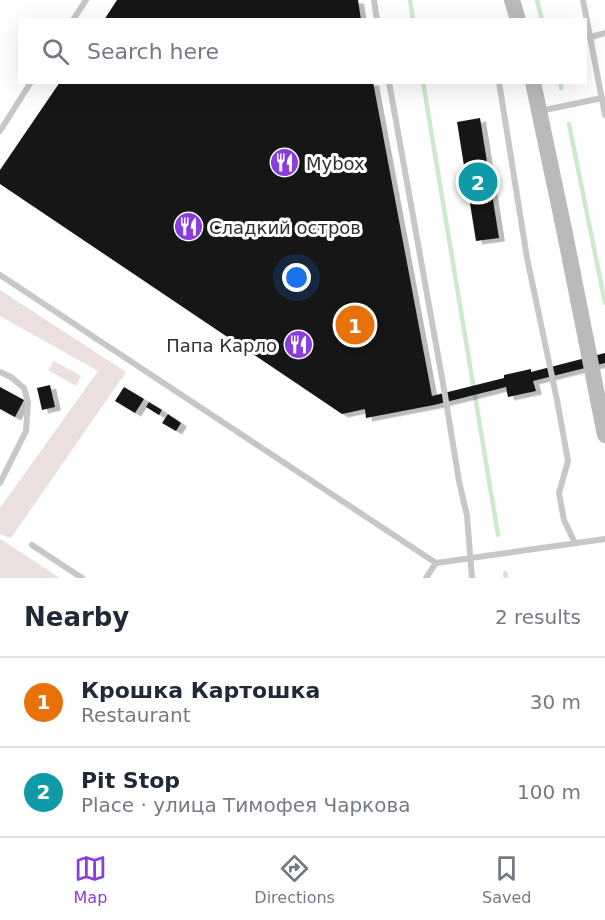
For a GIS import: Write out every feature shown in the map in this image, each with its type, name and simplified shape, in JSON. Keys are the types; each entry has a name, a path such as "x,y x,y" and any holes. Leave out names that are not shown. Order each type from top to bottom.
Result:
{"main road":[{"path":"512,0 517,18"},
{"path":"533,84 601,394 605,435"}],"lane":[{"path":"74,18 86,0"},
{"path":"374,0 377,18"},
{"path":"582,0 586,18"},
{"path":"587,21 605,115"},
{"path":"591,37 605,33"},
{"path":"0,131 31,84"},
{"path":"389,84 467,516 472,578"},
{"path":"499,84 526,258 568,461 559,493 564,520 575,543"},
{"path":"540,111 602,98"},
{"path":"0,275 436,563 605,539"},
{"path":"0,372 11,377 24,388 28,402 26,431 2,472 0,483"},
{"path":"32,545 82,578"},
{"path":"426,578 436,563"}],"shaded area":[{"path":"0,290 126,372 11,538 0,534 0,508 98,371 0,316"},
{"path":"54,361 81,376 76,386 48,370"},
{"path":"0,539 2,540 60,578 0,578"}],"building":[{"path":"117,0 358,0 361,18 105,18"},
{"path":"59,84 373,84 432,396 504,378 504,375 531,369 531,372 605,353 605,363 533,381 536,391 508,397 506,387 434,405 366,418 365,409 342,414 0,184 0,170"},
{"path":"480,118 499,238 476,241 457,122"},
{"path":"50,385 55,407 42,410 37,388"},
{"path":"0,387 24,400 15,417 0,409"},
{"path":"124,387 144,399 135,413 115,401"},
{"path":"149,402 162,410 159,415 146,407"},
{"path":"168,414 181,423 176,431 162,423"}],"waterway":[{"path":"410,0 413,18"},
{"path":"537,0 542,18"},
{"path":"423,84 498,535"},
{"path":"560,84 561,88"},
{"path":"569,124 605,303"},
{"path":"505,573 506,578"}],"place":[{"name":"Mybox","path":"285,163"},
{"name":"Pit Stop","path":"478,182"},
{"name":"Сладкий остров","path":"188,227"},
{"name":"Крошка Картошка","path":"355,325"},
{"name":"Папа Карло","path":"298,345"}]}
